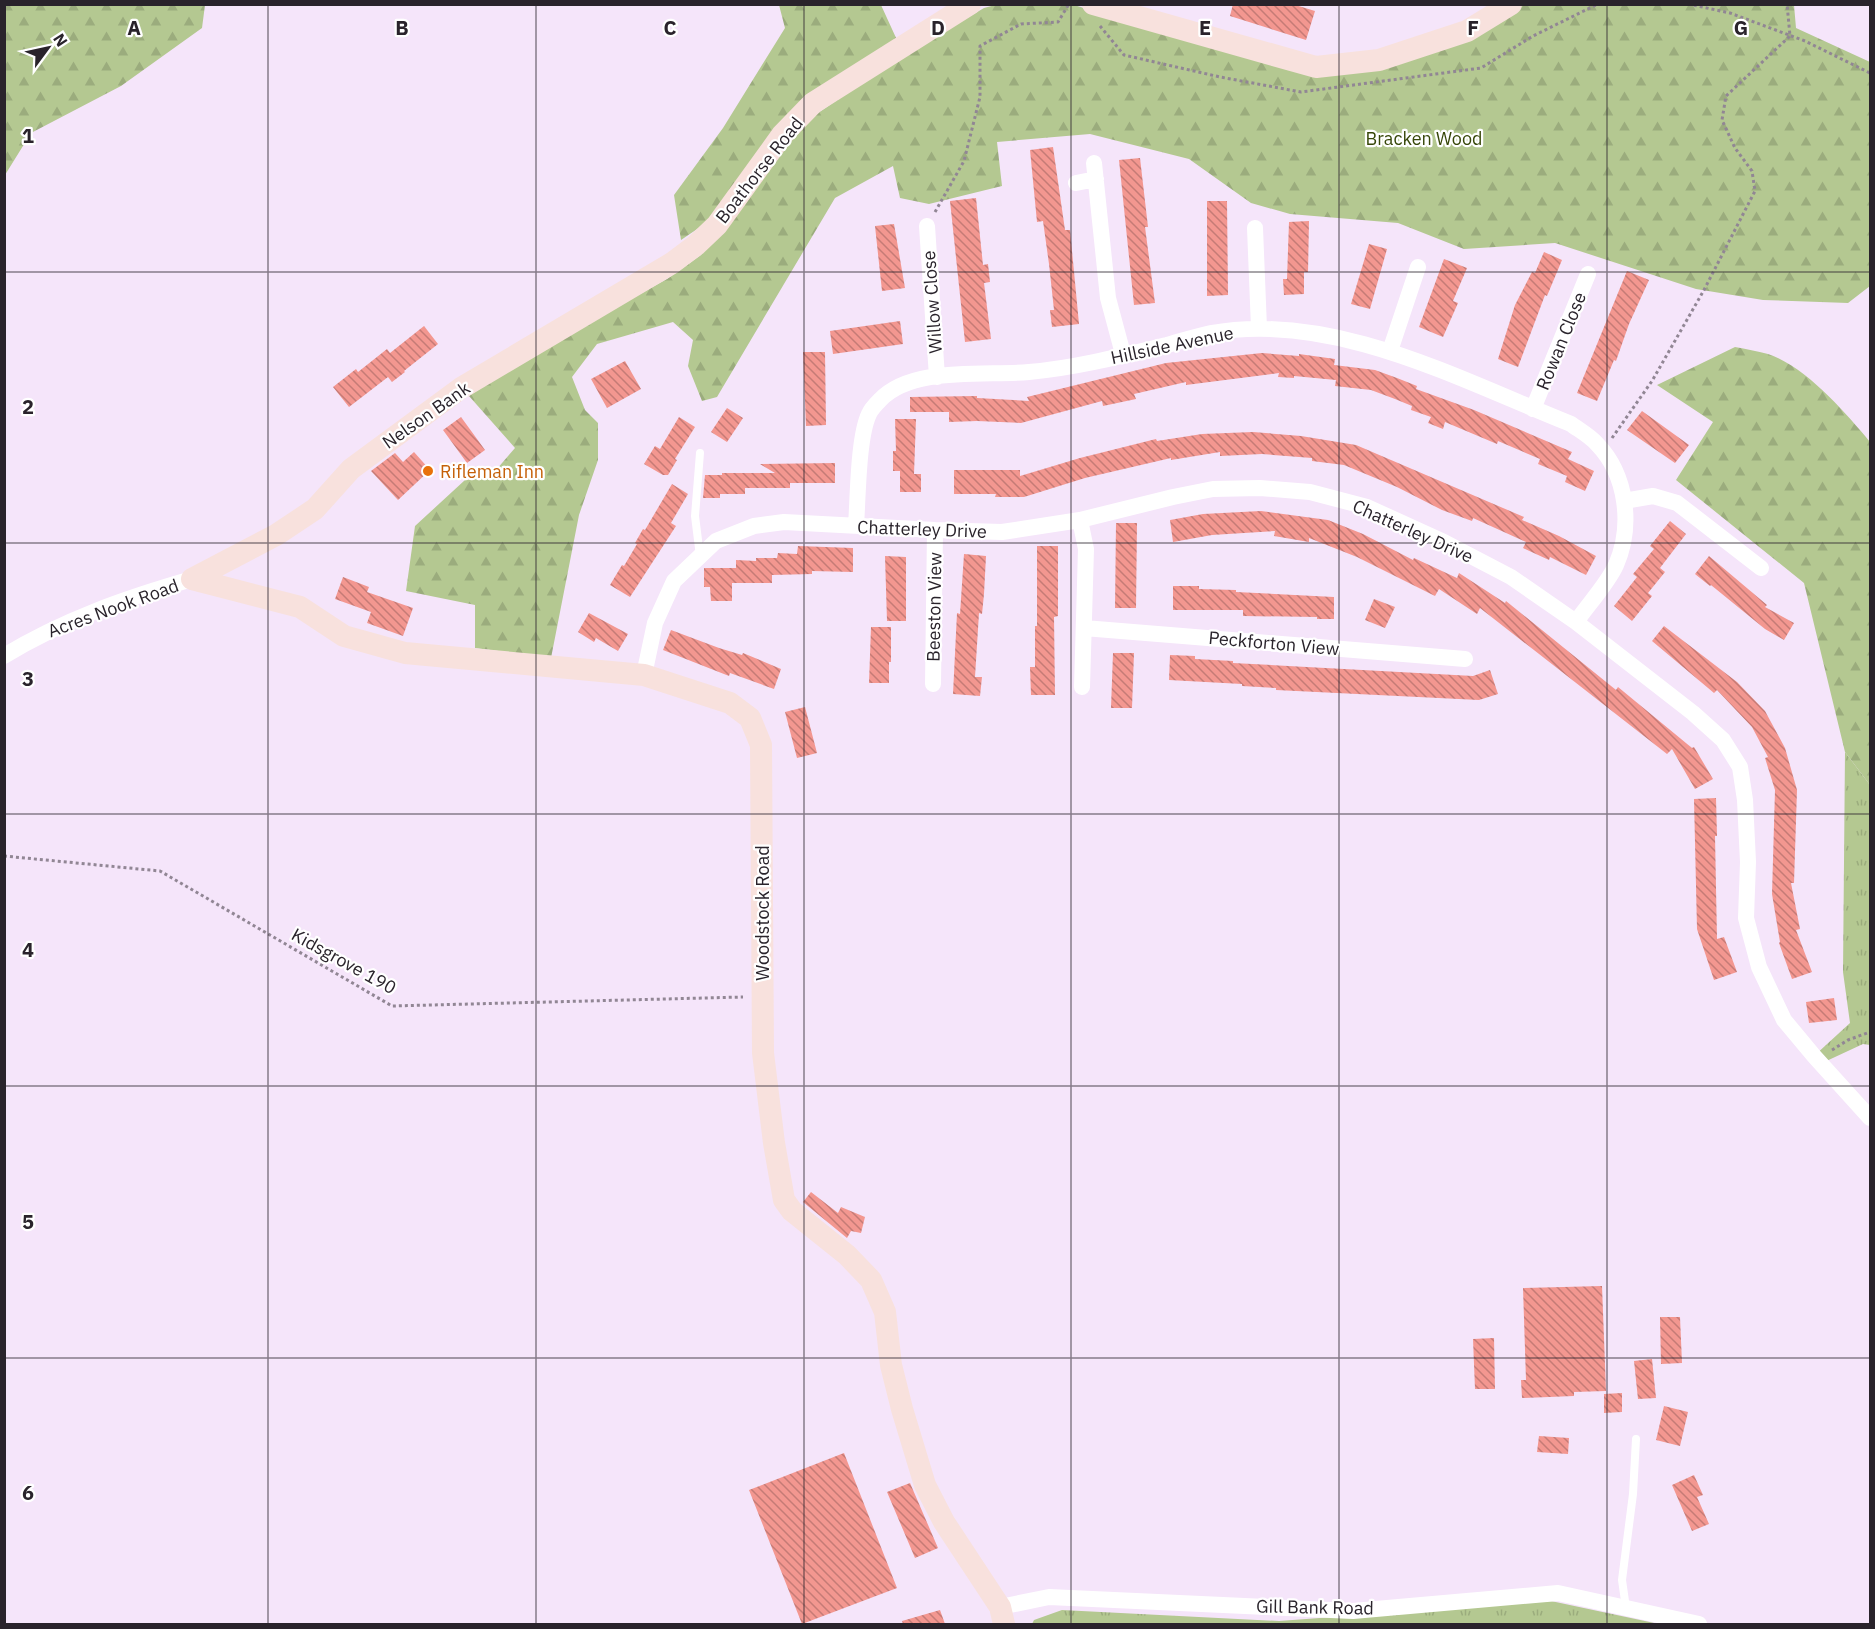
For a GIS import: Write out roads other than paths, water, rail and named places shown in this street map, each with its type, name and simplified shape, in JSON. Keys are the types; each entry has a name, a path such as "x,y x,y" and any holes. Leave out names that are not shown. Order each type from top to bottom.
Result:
{"street":[{"name":"Boathorse Road","path":"672,263 717,225 783,135 813,103 970,4"},
{"path":"1094,4 1316,67 1379,60 1467,31 1511,4"},
{"path":"1076,183 1095,171 1108,297 1123,354"},
{"name":"Willow Close","path":"927,226 937,377"},
{"path":"1255,228 1259,328"},
{"name":"Nelson Bank","path":"192,579 276,534 315,509 351,469 461,388 672,263"},
{"path":"1390,351 1418,267"},
{"name":"Rowan Close","path":"1533,409 1588,274"},
{"name":"Hillside Avenue","path":"856,526 863,431 869,413 894,388 913,381 937,377 1068,367 1211,333 1259,328 1323,334 1390,351 1571,424 1597,443 1619,479 1624,501 1625,521 1615,567 1576,622"},
{"name":"Chatterley Drive","path":"644,675 655,623 674,581 716,541 754,525 784,522 1002,532 1080,520 1213,489 1260,488 1310,492 1367,507 1444,542 1511,577 1576,622 1723,740 1740,767 1745,800 1748,862 1746,918 1759,967 1784,1020 1870,1118"},
{"path":"1624,501 1653,496 1677,503 1761,568"},
{"path":"1080,520 1086,549 1082,687"},
{"name":"Beeston View","path":"933,684 935,530"},
{"name":"Acres Nook Road","path":"4,656 78,617 137,595 192,579"},
{"name":"Woodstock Road","path":"192,579 300,607 345,636 405,653 644,675 730,703 750,717 761,745 763,1053 774,1143 784,1200 792,1211 847,1255 871,1280 885,1312 891,1365 925,1485 944,1522 1002,1616"},
{"name":"Peckforton View","path":"1084,628 1465,659"},
{"name":"Gill Bank Road","path":"1002,1616 1049,1597 1353,1611 1558,1593 1699,1624"}],"lane":[{"path":"700,453 695,516 700,556"},
{"path":"1626,1608 1622,1580 1633,1494 1636,1439"}],"place":[{"name":"Rifleman Inn","path":"428,471"}],"park label":[{"name":"Bracken Wood","path":"1424,138"}]}
